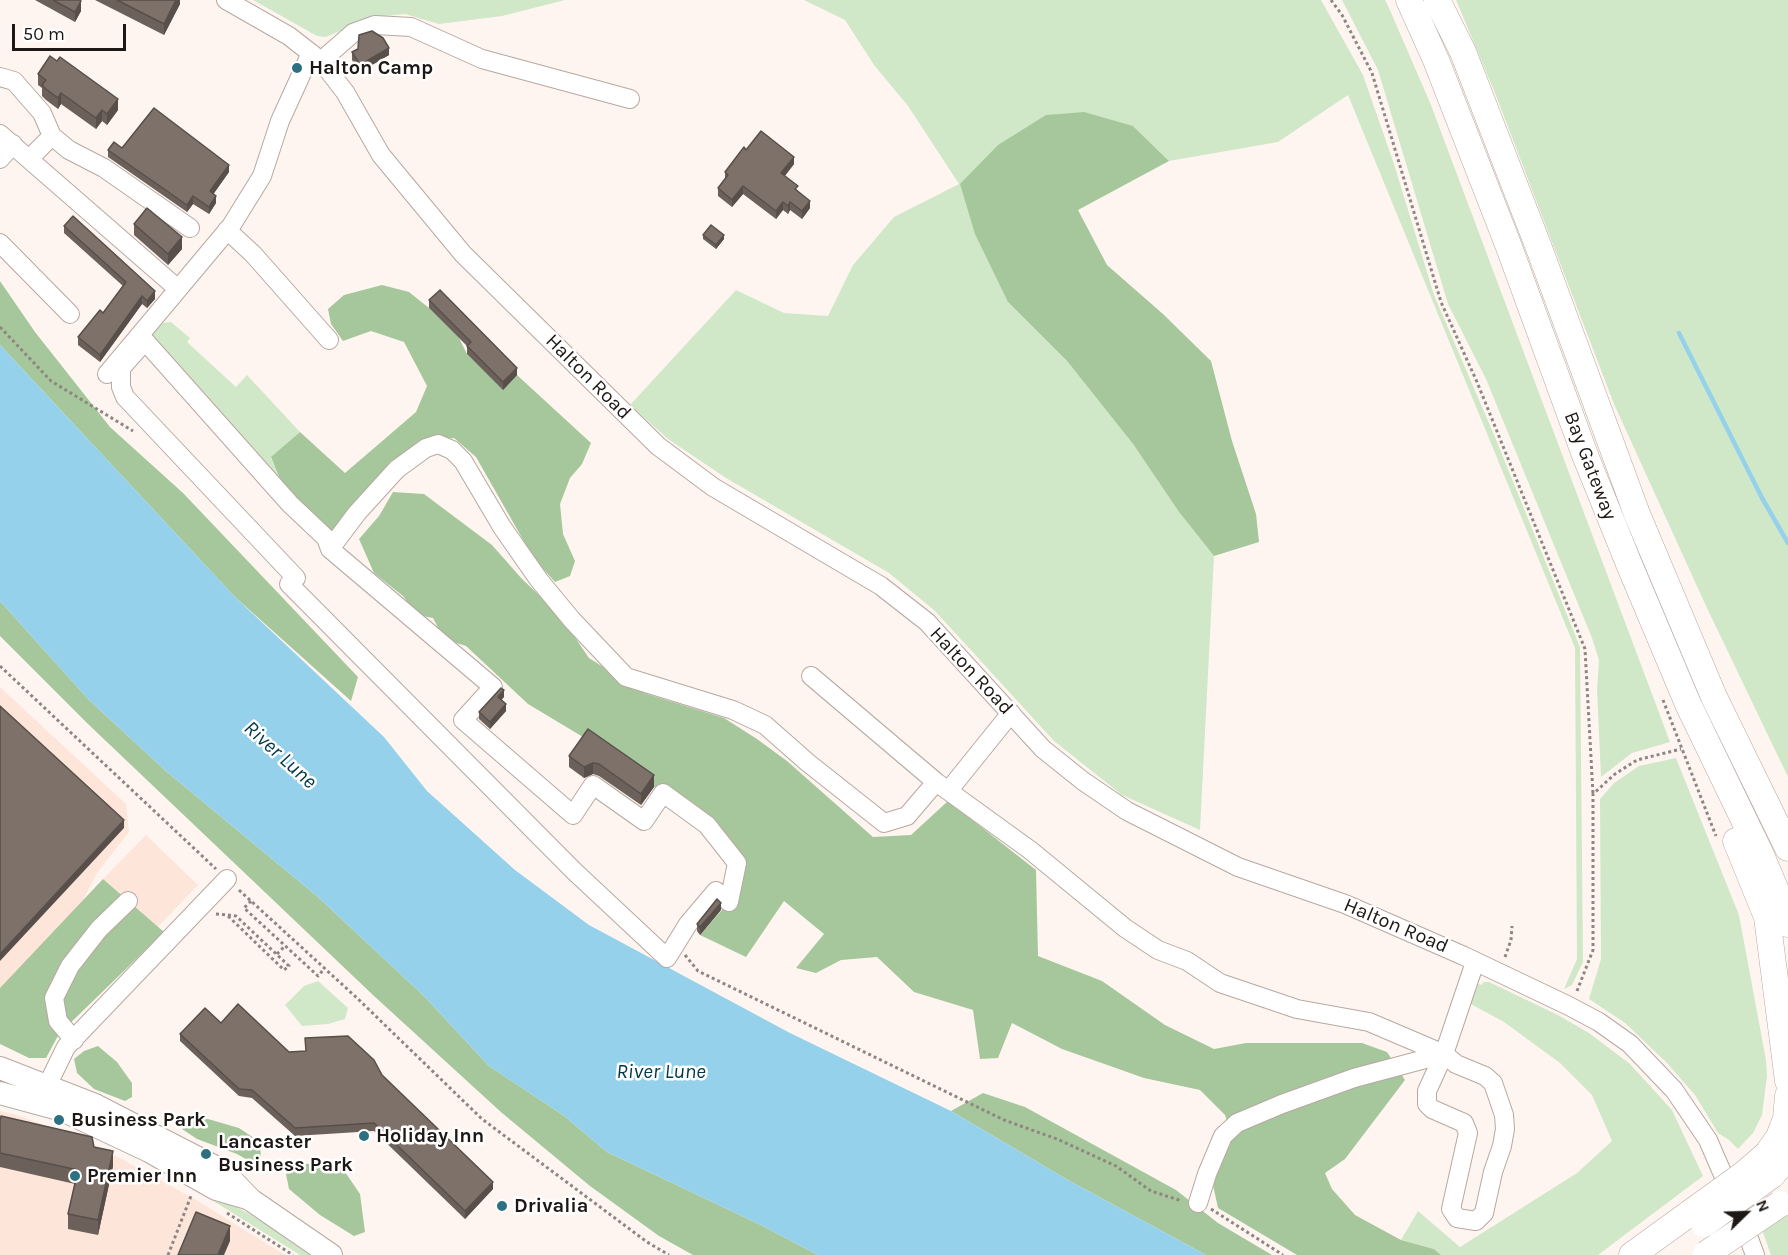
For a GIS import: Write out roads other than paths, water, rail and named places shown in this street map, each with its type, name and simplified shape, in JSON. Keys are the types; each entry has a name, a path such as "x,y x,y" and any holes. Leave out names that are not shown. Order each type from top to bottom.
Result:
{"highway":[{"name":"Bay Gateway","path":"1409,0 1437,60 1509,247 1585,455 1629,564 1688,704 1761,855 1788,924"},
{"name":"Bay Gateway","path":"1437,0 1463,52 1539,248 1637,514 1714,697 1788,848"},
{"path":"1593,399 1722,682 1788,814"},
{"path":"1629,564 1678,709 1767,917 1788,1081"},
{"path":"1632,1255 1693,1221 1776,1162 1779,1137 1786,1119 1788,1096"},
{"path":"1706,1255 1784,1202"},
{"path":"1657,1255 1693,1221"}],"main road":[{"path":"0,1068 98,1126 216,1188 251,1200 331,1255"},
{"path":"0,1093 45,1095"}],"street":[{"name":"Halton Road","path":"226,0 289,36 316,57 345,92 381,155 463,254 658,446 713,487 881,586 927,622 1043,749 1083,781 1127,811 1238,867 1345,904 1475,962 1599,1022 1630,1044 1674,1090 1708,1140 1755,1255"},
{"path":"107,374 227,230 262,176 280,121 316,57 353,33 375,26 411,27 482,59 630,99"},
{"path":"0,77 14,81 42,113 52,136 69,150 104,168 190,228"},
{"path":"30,159 52,136"},
{"path":"0,159 6,139 178,289"},
{"path":"227,230 253,254 329,340"},
{"path":"0,243 70,314"},
{"path":"145,341 290,504 326,538 330,549 493,687 462,720 573,814 593,785 644,821 663,793 707,825 737,863 729,902 716,891 688,924 667,958 574,871 289,584 296,578 125,397 121,387 121,369 145,341"},
{"path":"330,549 357,513 397,469 426,448 438,444 452,450 463,460 502,527 539,580 572,620 626,677 733,710 765,725 815,769 884,823 907,816 943,786 1011,713"},
{"path":"811,676 943,786 1030,850 1125,928 1158,950 1187,961 1220,983 1297,1010 1369,1022 1444,1054 1456,1064 1485,1076 1493,1083 1504,1115 1505,1130 1503,1146 1493,1172 1484,1213 1476,1221 1457,1218 1451,1209 1467,1142 1468,1133 1464,1123 1432,1109 1427,1104 1427,1091 1444,1054 1475,962"},
{"path":"45,1095 66,1047 227,879"},
{"path":"74,1040 58,1021 54,998 70,966 99,929 128,901"},
{"path":"1198,1203 1223,1136 1237,1123 1354,1078 1444,1054"}],"water":[{"name":"River Lune","path":"0,345 235,597 384,737 427,791 515,870 589,925 790,1033 951,1111 1066,1179 1206,1255 818,1255 761,1225 607,1152 563,1115 489,1066 424,996 318,897 167,772 89,700 0,601"}],"waterway":[{"path":"1679,333 1762,498 1788,543"}],"place":[{"name":"Halton Camp","path":"297,68"},
{"name":"Business Park","path":"59,1120"},
{"name":"Holiday Inn","path":"364,1136"},
{"name":"Lancaster Business Park","path":"206,1154"},
{"name":"Premier Inn","path":"75,1176"},
{"name":"Drivalia","path":"502,1206"}]}
